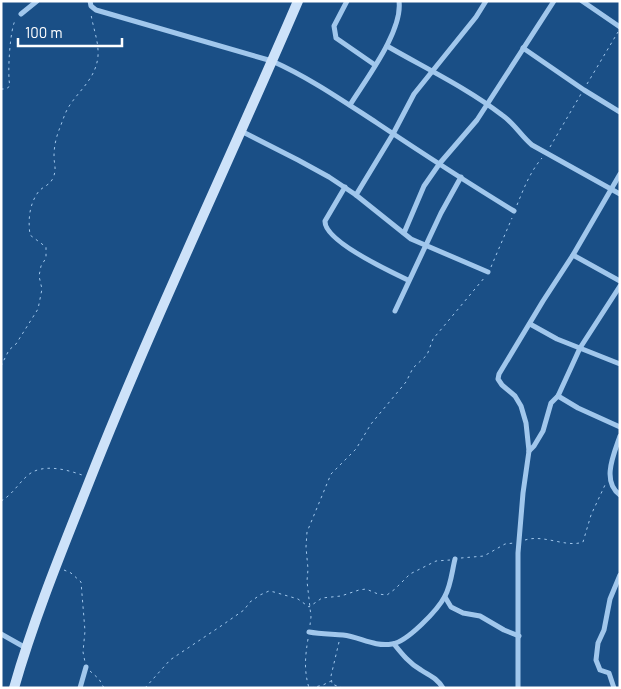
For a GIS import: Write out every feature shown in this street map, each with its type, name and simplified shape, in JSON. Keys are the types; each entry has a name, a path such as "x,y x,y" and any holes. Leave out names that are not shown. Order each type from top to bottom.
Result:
{"main road":[{"path":"14,688 26,648 60,556 119,406 298,1"}],"street":[{"path":"20,14 37,1"},
{"path":"346,1 334,26 336,38 374,65"},
{"path":"350,105 386,46 399,16 399,1"},
{"path":"356,195 393,134 414,94 476,17 486,1"},
{"path":"404,233 424,186 440,163 477,120 554,1"},
{"path":"582,1 620,28"},
{"path":"90,4 96,10 272,61 308,79 350,105 514,211"},
{"path":"386,46 487,104 504,116 524,138 546,153 620,194"},
{"path":"523,48 620,112"},
{"path":"240,131 298,160 345,188 404,233 425,246 488,272"},
{"path":"518,688 517,578 522,493 529,451 526,423 521,406 515,396 502,385 498,378 573,256 620,174"},
{"path":"395,311 408,280 461,177"},
{"path":"345,188 326,221 325,226 327,230 335,238 374,263 408,280"},
{"path":"573,256 620,281"},
{"path":"529,451 543,431 551,403 558,396 580,348 620,286"},
{"path":"530,324 580,348 620,364"},
{"path":"558,396 578,408 620,427"},
{"path":"620,436 611,464 610,477 612,487 620,495"},
{"path":"309,632 340,635 376,644 394,644 408,638 430,616 445,597 455,559"},
{"path":"614,688 609,673 600,670 596,660 598,642 604,630 610,599 620,575"},
{"path":"445,597 451,607 462,613 480,616 504,630 519,636"},
{"path":"1,634 26,648"},
{"path":"394,644 413,664 432,675 443,688"},
{"path":"80,688 86,667"}],"path":[{"path":"1,366 9,350 16,344 38,309 42,289 38,276 46,258 46,247 30,235 28,223 31,207 40,190 51,182 56,170 54,146 68,107 83,91 95,69 98,46 93,30 90,4"},
{"path":"1,89 6,89 10,86 12,29 14,20 20,14"},
{"path":"332,680 323,685 310,688 305,674 311,617 307,582 307,532 331,474 356,449 371,424 406,382 413,368 427,355 433,339 488,272 505,237 530,174 562,128 620,28"},
{"path":"1,501 38,468 69,470 90,478"},
{"path":"309,607 322,598 341,596 359,590 366,589 378,594 387,594 395,590 410,574 436,561 484,556 506,544 530,538 577,544 583,542 591,515 610,477"},
{"path":"60,556 63,569 81,582 85,631 83,652 86,667 99,679 104,688"},
{"path":"145,688 170,660 244,610 260,594 269,591 274,592 298,599 309,607"},
{"path":"340,635 331,676 332,684 342,688"}]}
